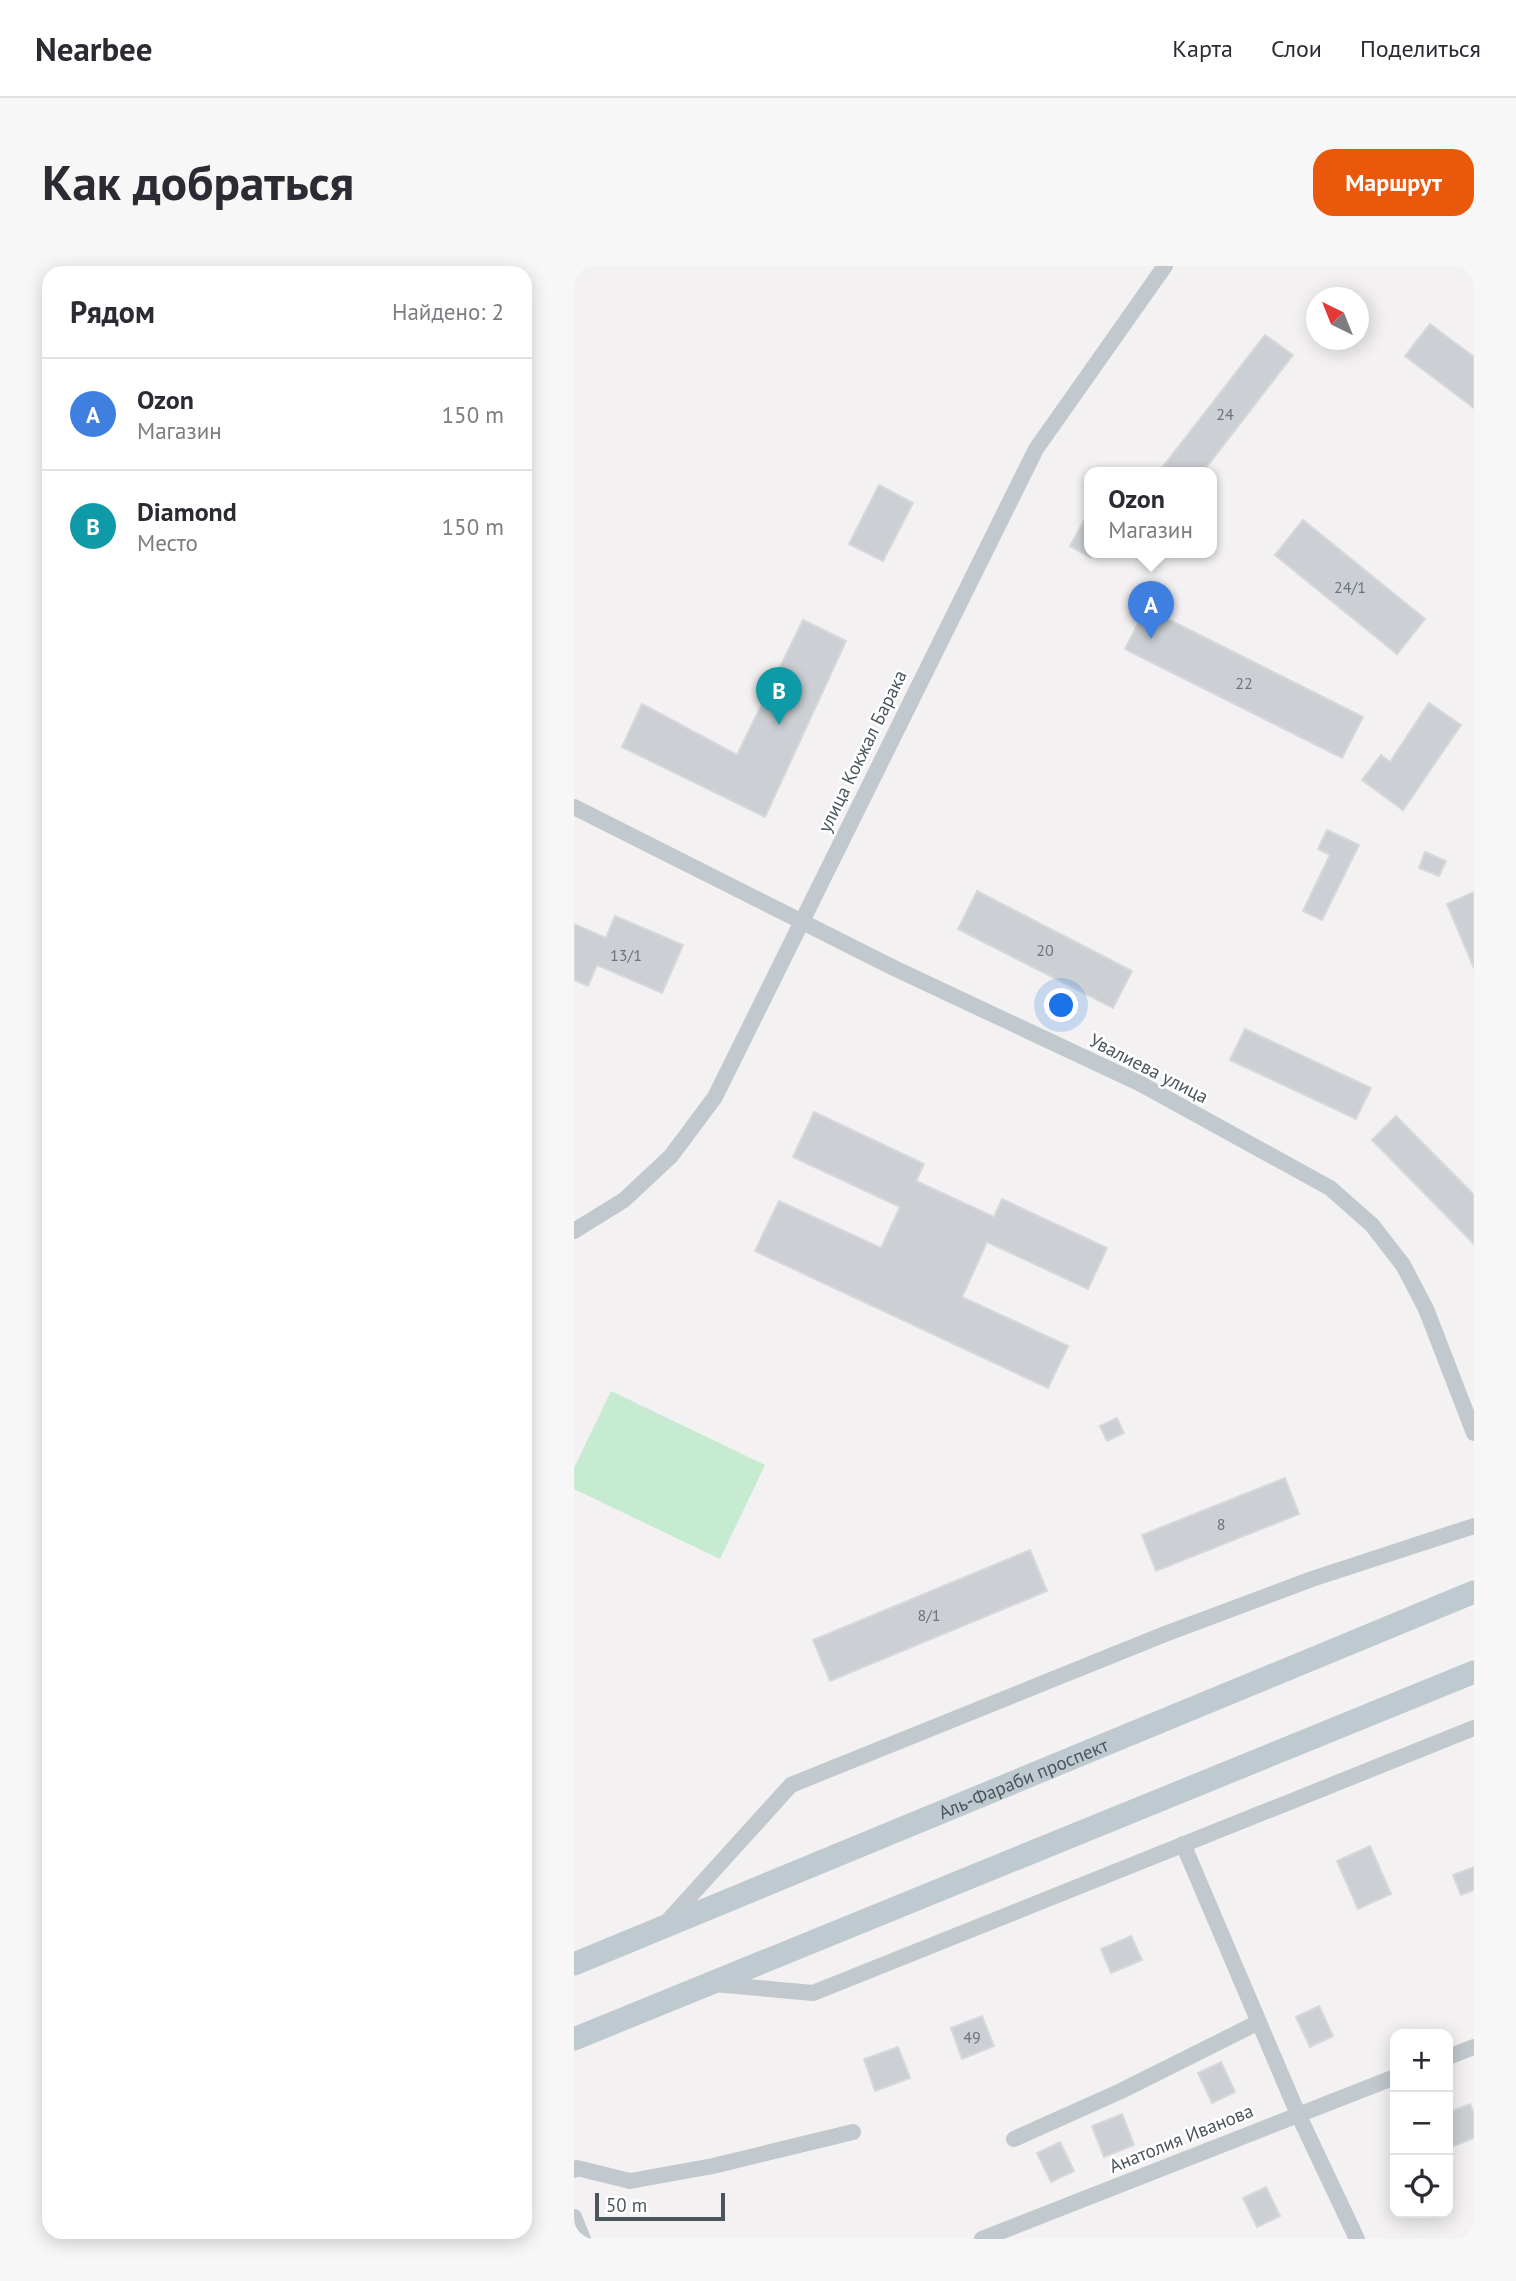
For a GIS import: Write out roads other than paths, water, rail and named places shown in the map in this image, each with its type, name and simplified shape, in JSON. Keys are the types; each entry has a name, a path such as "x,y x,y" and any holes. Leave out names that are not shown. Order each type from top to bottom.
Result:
{"street":[{"name":"улица Кокжал Барака","path":"574,1231 624,1200 671,1156 715,1097 1036,449 1165,266"},
{"name":"Увалиева улица","path":"574,807 894,968 1141,1084 1330,1188 1372,1225 1403,1265 1426,1309 1474,1433"},
{"path":"660,1930 791,1785 1164,1634 1312,1579 1474,1526"},
{"name":"Аль-Фараби проспект","path":"574,1964 1474,1591"},
{"path":"574,2039 1474,1671"},
{"path":"708,1984 813,1993 1474,1728"},
{"path":"1183,1844 1298,2114 1357,2239"},
{"path":"1014,2139 1121,2091 1259,2022"},
{"path":"1453,2055 1474,2047"},
{"name":"Анатолия Иванова","path":"982,2239 1390,2079"},
{"path":"574,2170 577,2168 630,2181 713,2166 853,2132"},
{"path":"574,2217 583,2239"}],"place":[{"name":"Ozon","path":"1151,639"},
{"name":"Diamond","path":"779,725"}]}
